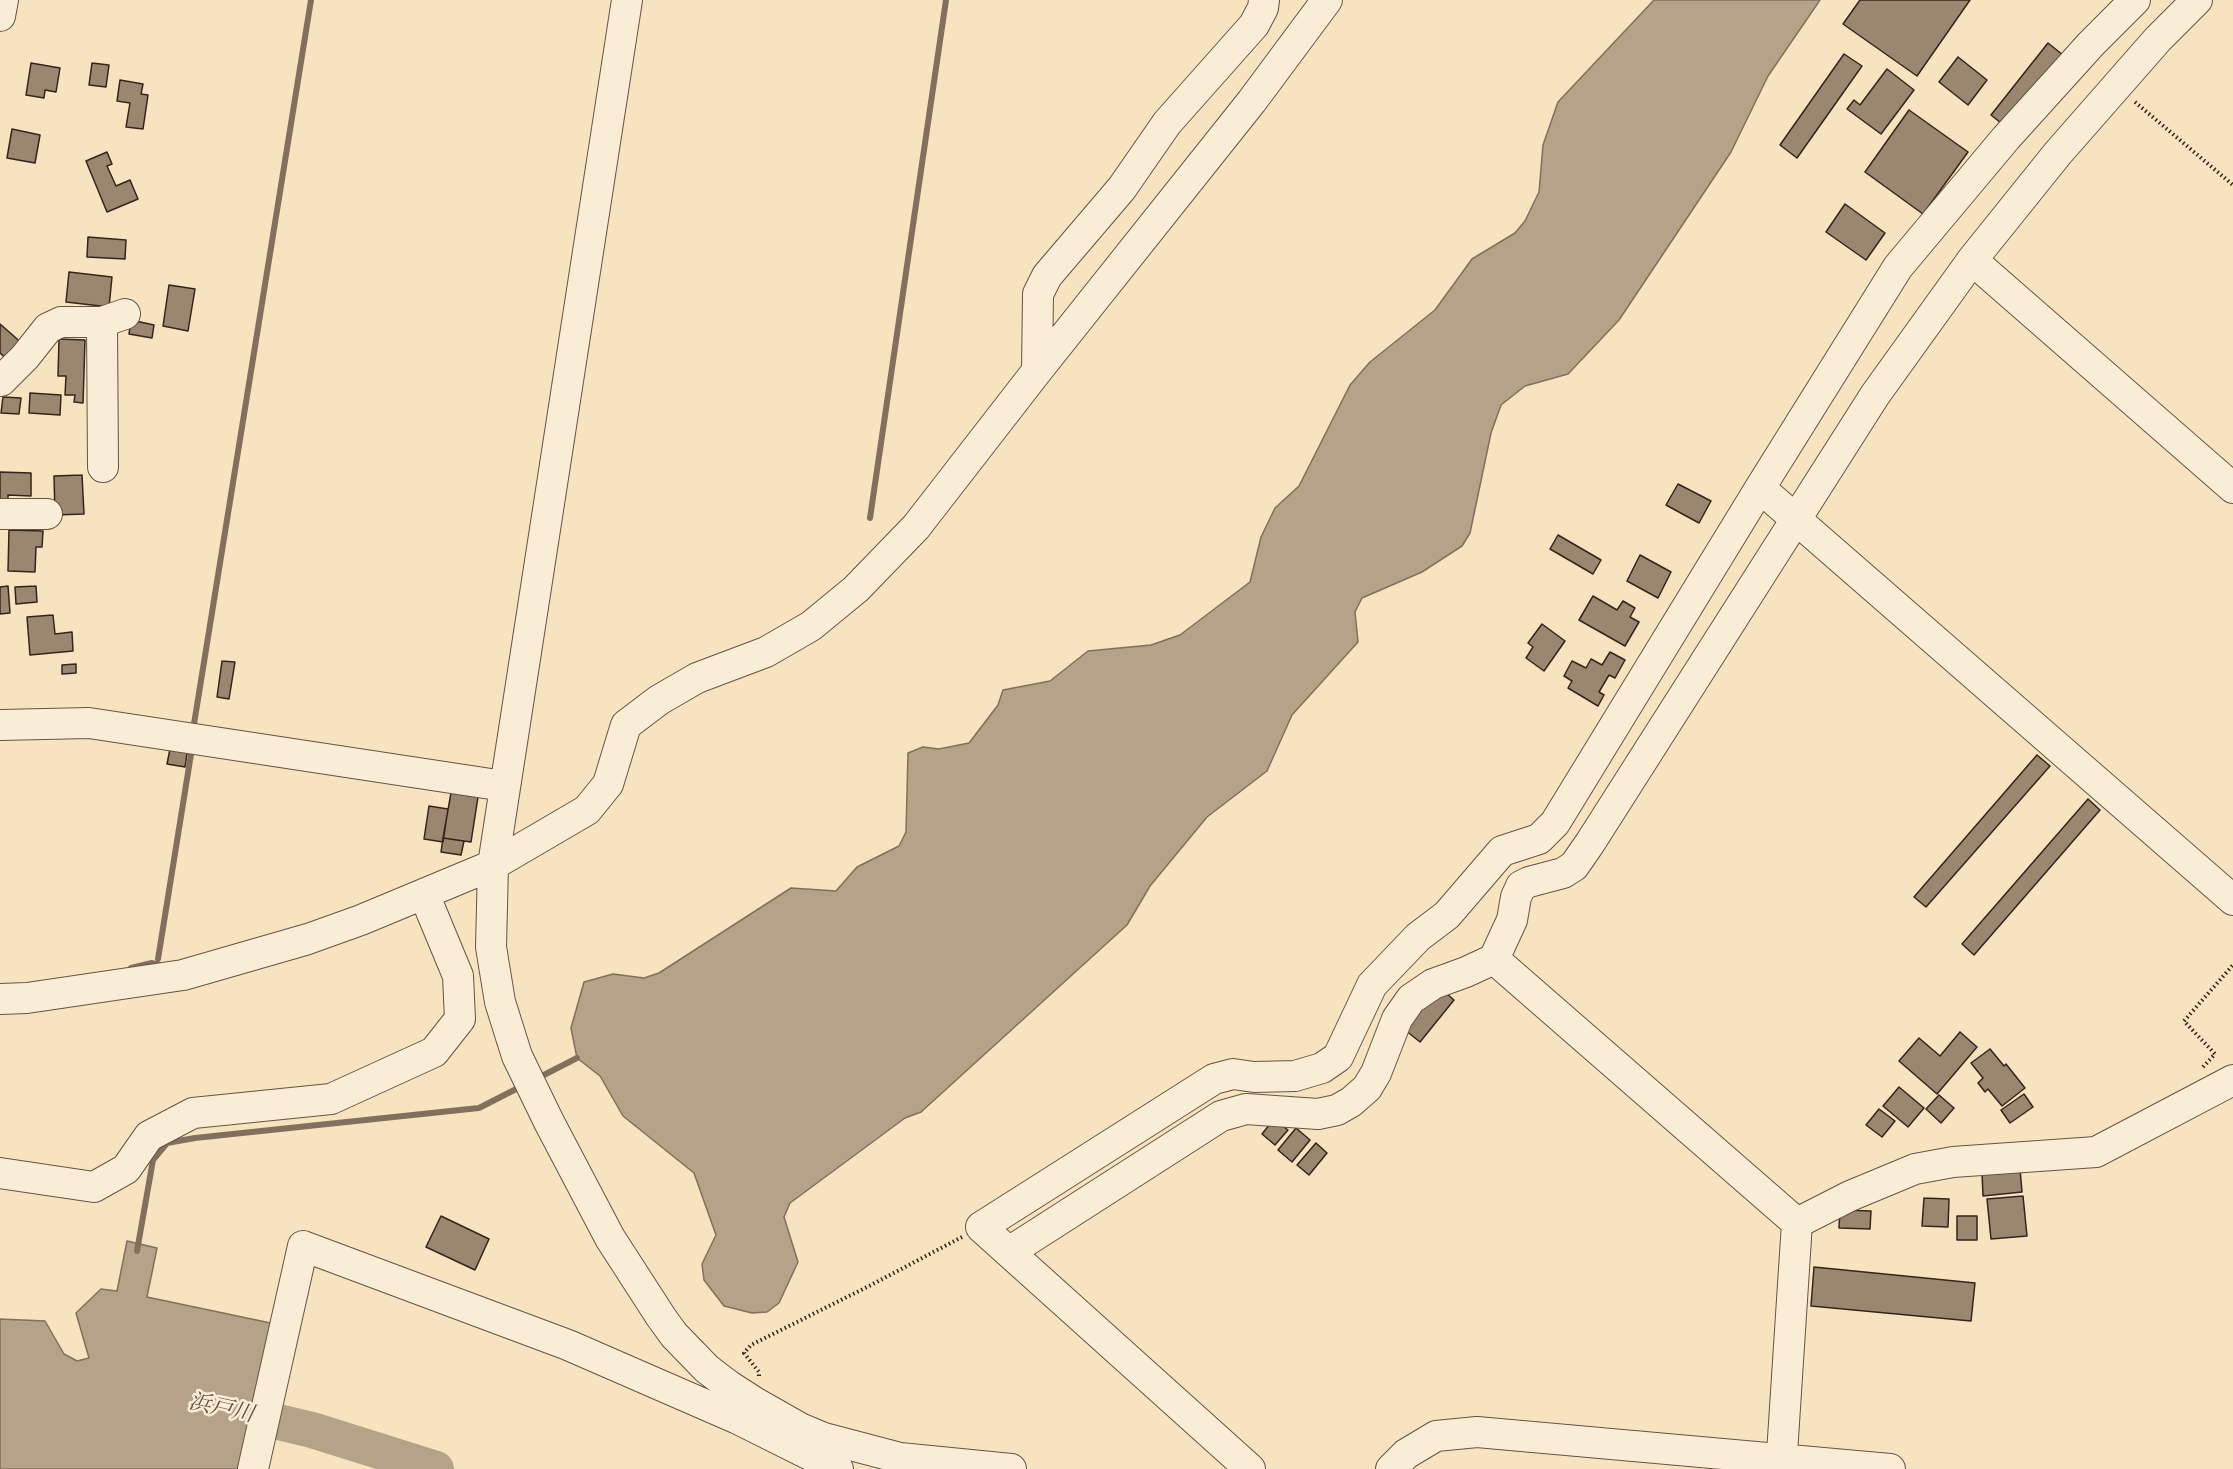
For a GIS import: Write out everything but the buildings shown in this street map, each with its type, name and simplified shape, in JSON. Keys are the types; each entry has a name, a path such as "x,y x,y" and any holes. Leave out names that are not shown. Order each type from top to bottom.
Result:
{"street":[{"path":"0,16 3,0"},
{"path":"627,0 493,865 491,947 500,1002 517,1056 610,1238 637,1283 674,1335 707,1369 756,1403 800,1428 824,1438 867,1451 936,1462 1011,1469"},
{"path":"1037,370 1038,294 1047,276 1122,188 1167,123 1254,26 1263,8 1264,0"},
{"path":"0,999 27,998 183,975 308,939 493,865 587,810 608,783 626,726 658,700 697,678 766,652 811,626 856,589 916,527 1037,370 1266,83 1327,0"},
{"path":"1250,1469 981,1227 1214,1079 1233,1074 1254,1077 1295,1076 1322,1068 1338,1057 1372,985 1418,937 1443,919 1502,851 1539,838 1555,823 1898,267 2006,138 2091,44 2135,0"},
{"path":"1009,1252 1221,1116 1246,1109 1318,1114 1337,1110 1351,1102 1367,1088 1397,1020 1411,999 1433,984 1466,972 1494,958 1512,920 1516,897 1521,886 1563,873 1574,866 1660,735 1875,395 1972,260 2058,153 2158,39 2197,0"},
{"path":"1972,260 2233,488"},
{"path":"0,381 25,357 48,328 61,322 114,318 103,467"},
{"path":"1760,488 2233,900"},
{"path":"0,514 47,514"},
{"path":"0,725 89,723 504,786"},
{"path":"0,1173 94,1188 126,1169 149,1136 193,1113 331,1099 434,1052 460,1019 458,976 424,894"},
{"path":"1494,958 1797,1223"},
{"path":"1797,1223 1850,1196 1915,1169 1953,1162 2096,1152 2233,1080"},
{"path":"1782,1464 1797,1223"},
{"path":"253,1469 303,1246 568,1345 738,1419 838,1469"},
{"path":"1391,1469 1406,1454 1436,1436 1478,1432 1782,1464 1890,1469"}],"path":[{"path":"2116,86 2233,185"},
{"path":"2199,1071 2214,1054 2184,1021 2233,965"},
{"path":"756,1403 760,1390 759,1372 744,1353 751,1345 871,1286 981,1227"}],"water":[{"path":"1654,0 1820,0 1768,76 1731,152 1619,320 1568,374 1525,386 1501,405 1491,433 1470,533 1462,546 1422,572 1362,598 1355,612 1358,642 1292,715 1267,771 1207,817 1150,886 1127,925 921,1112 905,1118 790,1203 784,1217 798,1262 779,1303 767,1312 752,1313 724,1306 704,1280 702,1264 716,1235 694,1173 623,1116 600,1076 577,1058 571,1028 584,982 613,974 644,978 659,973 791,888 836,891 857,867 899,846 906,832 908,753 923,747 939,749 969,743 998,705 1003,690 1050,681 1088,651 1151,645 1180,635 1250,582 1261,537 1275,508 1299,486 1350,385 1370,362 1435,310 1472,259 1515,233 1525,221 1539,192 1543,145 1558,102"},
{"path":"127,1241 157,1248 147,1297 280,1325 248,1469 0,1469 0,1319 45,1321 64,1354 77,1361 89,1358 76,1313 101,1289 117,1291"}],"waterway":[{"path":"194,724 311,0"},
{"path":"870,518 946,0"},
{"path":"158,959 192,748"},
{"path":"131,968 152,963 162,966"},
{"path":"538,1078 577,1058"},
{"path":"137,1251 153,1160 167,1143 195,1138 479,1108 524,1085"},
{"name":"浜戸川","path":"232,1411 312,1430 436,1469"}]}
